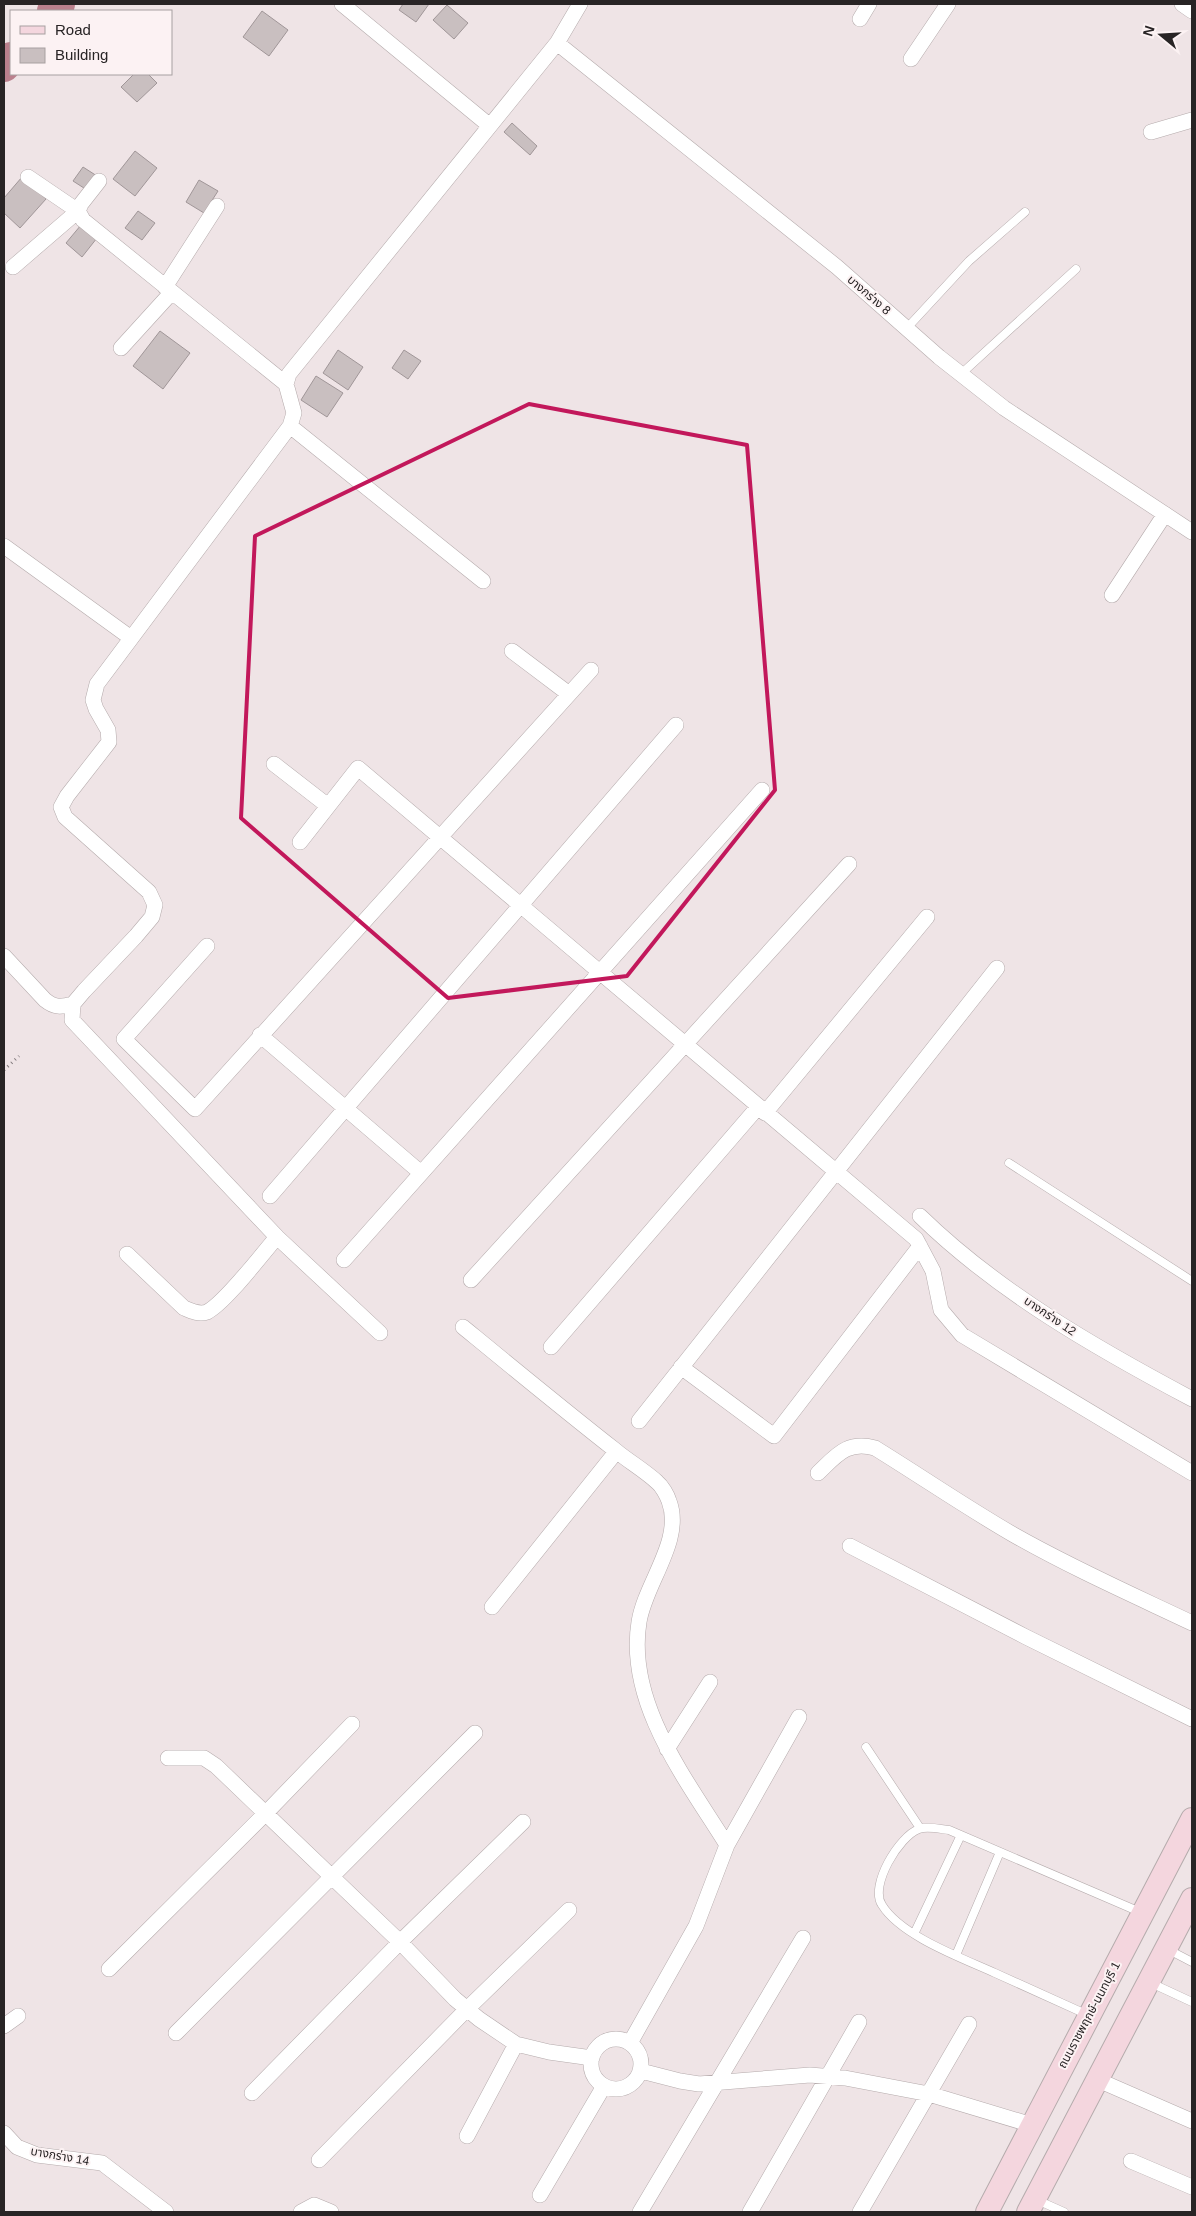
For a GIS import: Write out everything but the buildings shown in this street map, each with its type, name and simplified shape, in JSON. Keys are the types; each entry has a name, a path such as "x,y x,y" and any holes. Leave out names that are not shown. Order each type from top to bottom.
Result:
{"main road":[{"name":"ถนนราชพฤกษ์-นนทบุรี 1","path":"986,2212 1192,1819"},
{"path":"1031,2206 1192,1899"}],"street":[{"path":"342,4 490,126"},
{"path":"380,1333 277,1236 72,1020 73,1004 152,917 155,906 149,892 65,817 61,806 110,742 108,730 93,700 97,684 290,426 294,413 286,384 289,374 557,43 580,4"},
{"path":"860,19 869,4"},
{"path":"911,59 948,4"},
{"path":"1182,4 1192,11"},
{"name":"บางกร่าง 8","path":"557,43 837,267 961,374 1004,408 1192,532"},
{"path":"1151,132 1192,120"},
{"path":"28,177 78,211 83,220 286,384"},
{"path":"14,267 78,211 98,181"},
{"path":"120,348 169,290 217,206"},
{"path":"290,426 483,580"},
{"path":"1112,595 1165,514"},
{"path":"4,546 131,638"},
{"path":"512,651 569,694"},
{"path":"207,946 124,1039 195,1110 260,1034 591,670"},
{"path":"270,1196 676,724"},
{"path":"274,764 328,806"},
{"path":"300,842 358,768 834,1172 916,1239 934,1271 941,1310 962,1335 1192,1473"},
{"path":"344,1260 762,790"},
{"path":"471,1280 849,864"},
{"path":"551,1347 762,1110 927,916"},
{"path":"4,956 52,1006 60,1007 73,1004"},
{"path":"639,1421 997,968"},
{"path":"260,1034 421,1173"},
{"name":"บางกร่าง 12","path":"920,1216 946,1241 999,1282 1113,1358 1192,1399"},
{"path":"128,1254 184,1308 194,1313 206,1313 222,1300 277,1236"},
{"path":"681,1368 774,1436 920,1246"},
{"path":"463,1326 616,1452 659,1483 669,1499 674,1518 666,1552 644,1602 639,1623 636,1660 640,1682 667,1749 727,1844"},
{"path":"818,1473 842,1451 853,1446 864,1445 875,1448 960,1504 1015,1536 1142,1601 1192,1623"},
{"path":"492,1607 616,1452"},
{"path":"850,1546 1192,1719"},
{"path":"667,1749 710,1682"},
{"path":"630,2043 696,1926 727,1844 799,1717"},
{"path":"109,1969 266,1814 352,1724"},
{"path":"176,2033 475,1733"},
{"path":"168,1758 204,1758 216,1766 400,1942 467,2009 516,2044 549,2052 592,2058"},
{"path":"252,2093 400,1942 523,1822"},
{"path":"319,2160 467,2009 569,1910"},
{"path":"640,2212 803,1938"},
{"path":"4,2026 18,2016"},
{"path":"750,2212 859,2022"},
{"path":"860,2212 969,2024"},
{"path":"611,2040 621,2040 630,2043 637,2050 641,2060 641,2071 637,2079 630,2085 622,2089 612,2089 604,2086 596,2079 592,2069 592,2058 596,2050 603,2043 611,2040"},
{"path":"467,2136 516,2044"},
{"path":"641,2071 680,2082 699,2084 810,2075 845,2078 929,2094 1032,2125"},
{"path":"1098,2080 1192,2121"},
{"path":"540,2195 604,2086"},
{"name":"บางกร่าง 14","path":"4,2133 17,2147 37,2154 102,2163 166,2212"},
{"path":"1131,2161 1192,2187"},
{"path":"301,2212 314,2205 331,2212"}],"lane":[{"path":"908,328 969,261 1025,212"},
{"path":"961,374 1076,269"},
{"path":"1009,1163 1192,1281"},
{"path":"866,1747 920,1828"},
{"path":"1088,2015 914,1934 888,1914 880,1903 879,1890 884,1872 896,1849 908,1835 920,1828 949,1830 1143,1913"},
{"path":"914,1934 961,1836"},
{"path":"956,1955 1000,1852"},
{"path":"1167,1949 1192,1962"},
{"path":"1149,1982 1192,2002"},
{"path":"1031,2206 1064,2212"}],"path":[{"path":"4,1070 19,1056"}],"highlighted area":[{"path":"529,404 747,445 775,790 627,976 448,998 241,818 255,536"}],"waterway":[{"path":"54,10 59,4"},
{"path":"4,66 10,59"}]}
